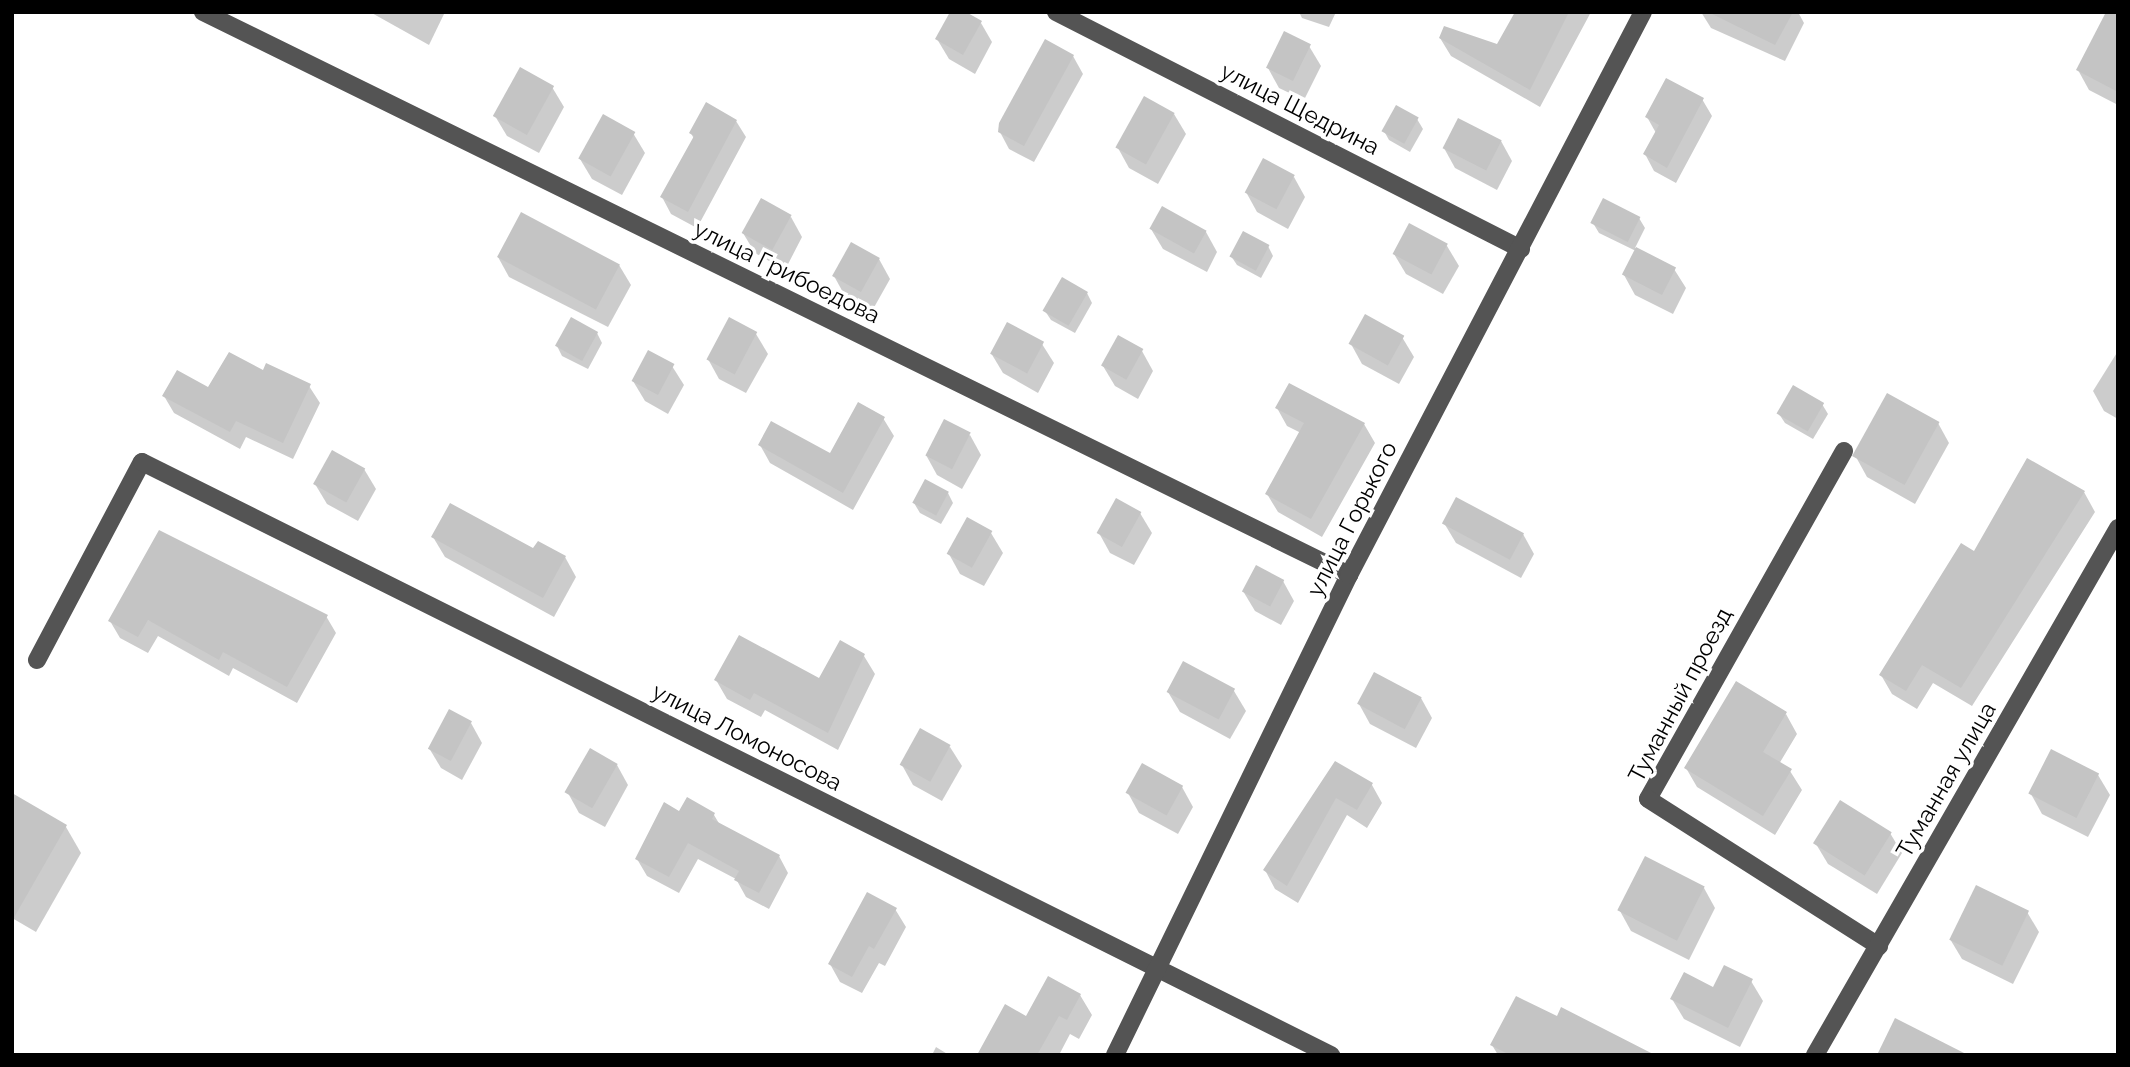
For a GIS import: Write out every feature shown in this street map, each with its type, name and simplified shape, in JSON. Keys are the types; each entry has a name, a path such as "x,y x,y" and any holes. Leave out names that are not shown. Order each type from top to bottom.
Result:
{"street":[{"name":"улица Грибоедова","path":"203,12 1349,575"},
{"name":"улица Щедрина","path":"1056,12 1521,249"},
{"name":"улица Горького","path":"1115,1055 1349,575 1643,12"},
{"name":"Туманный проезд","path":"1844,451 1648,799 1879,946"},
{"name":"улица Ломоносова","path":"37,660 142,462 1331,1055"},
{"name":"Туманная улица","path":"1815,1055 2118,528"}],"building":[{"path":"950,12 966,12 982,21 963,55 935,39"},
{"path":"1515,12 1569,12 1530,90 1439,38 1444,26 1497,44"},
{"path":"1708,12 1793,12 1775,45"},
{"path":"2106,12 2118,12 2118,92 2076,70"},
{"path":"1284,31 1311,44 1293,81 1266,68"},
{"path":"1045,39 1074,55 1024,146 998,132 999,123"},
{"path":"520,67 554,86 527,135 493,116"},
{"path":"1666,78 1704,98 1667,168 1643,154 1659,125 1645,117"},
{"path":"1144,96 1175,113 1146,165 1115,148"},
{"path":"706,102 737,120 688,212 660,197 694,136 689,133"},
{"path":"1396,105 1419,118 1404,144 1381,131"},
{"path":"603,114 635,132 611,177 578,159"},
{"path":"1458,118 1502,140 1486,171 1443,148"},
{"path":"1263,158 1295,175 1276,209 1245,192"},
{"path":"761,198 792,215 772,250 742,233"},
{"path":"1603,198 1640,217 1628,242 1590,223"},
{"path":"1162,206 1207,231 1194,253 1149,229"},
{"path":"521,212 620,265 596,310 497,257"},
{"path":"1409,223 1448,244 1431,275 1393,254"},
{"path":"1243,231 1269,245 1256,271 1229,257"},
{"path":"851,242 880,258 861,292 832,276"},
{"path":"1636,247 1676,267 1662,295 1622,275"},
{"path":"1062,277 1088,292 1068,326 1042,311"},
{"path":"1365,314 1404,336 1388,366 1349,344"},
{"path":"571,317 598,332 582,361 555,346"},
{"path":"729,317 757,332 735,374 706,359"},
{"path":"1007,322 1044,342 1027,374 990,354"},
{"path":"1118,335 1143,349 1126,380 1101,366"},
{"path":"648,350 674,364 658,395 632,381"},
{"path":"229,352 263,370 266,363 311,384 283,443 236,421 230,432 162,396 177,370 208,387"},
{"path":"1289,383 1365,423 1311,519 1265,494 1304,423 1275,408"},
{"path":"1793,385 1824,403 1808,432 1776,414"},
{"path":"1887,393 1939,422 1905,485 1852,456"},
{"path":"858,402 885,417 843,493 758,445 771,421 830,453"},
{"path":"944,419 971,433 952,469 925,456"},
{"path":"332,450 365,468 346,503 313,484"},
{"path":"2027,458 2085,491 1961,688 1922,665 1906,691 1879,675 1961,543 1974,551"},
{"path":"925,479 949,492 936,516 912,503"},
{"path":"1456,497 1524,533 1510,560 1442,523"},
{"path":"1116,498 1141,512 1122,547 1097,533"},
{"path":"450,503 533,548 538,541 566,556 543,598 431,537"},
{"path":"967,517 992,531 972,568 947,554"},
{"path":"159,530 328,615 287,687 223,652 219,660 148,620 138,637 108,621"},
{"path":"1256,565 1284,580 1270,607 1242,591"},
{"path":"739,635 819,678 840,640 865,654 828,733 754,693 750,700 714,680"},
{"path":"1183,661 1235,689 1219,720 1167,692"},
{"path":"1374,672 1422,697 1405,729 1357,704"},
{"path":"1736,681 1787,712 1763,752 1792,769 1763,816 1684,768"},
{"path":"449,709 472,721 451,761 428,749"},
{"path":"920,728 951,745 930,782 900,765"},
{"path":"590,748 618,764 592,808 564,792"},
{"path":"2051,749 2099,774 2076,818 2028,794"},
{"path":"1335,761 1373,783 1357,810 1336,798 1287,886 1263,870"},
{"path":"1142,763 1183,786 1167,816 1126,793"},
{"path":"12,793 67,825 12,921"},
{"path":"687,797 715,813 712,819 780,855 759,893 734,880 739,871 688,843 669,877 635,859 664,802 679,811"},
{"path":"1840,800 1892,832 1865,876 1813,843"},
{"path":"1645,856 1705,886 1677,941 1617,910"},
{"path":"1976,885 2029,911 2002,966 1949,940"},
{"path":"867,892 897,908 874,949 869,946 852,977 828,964"},
{"path":"1724,965 1753,979 1728,1028 1670,999 1684,972 1713,987"},
{"path":"1048,976 1081,994 1067,1020 1059,1016 1037,1055 977,1055 1005,1004 1026,1016"},
{"path":"1516,996 1557,1016 1561,1007 1655,1055 1510,1055 1490,1045"},
{"path":"1895,1018 1968,1055 1877,1055"}]}
